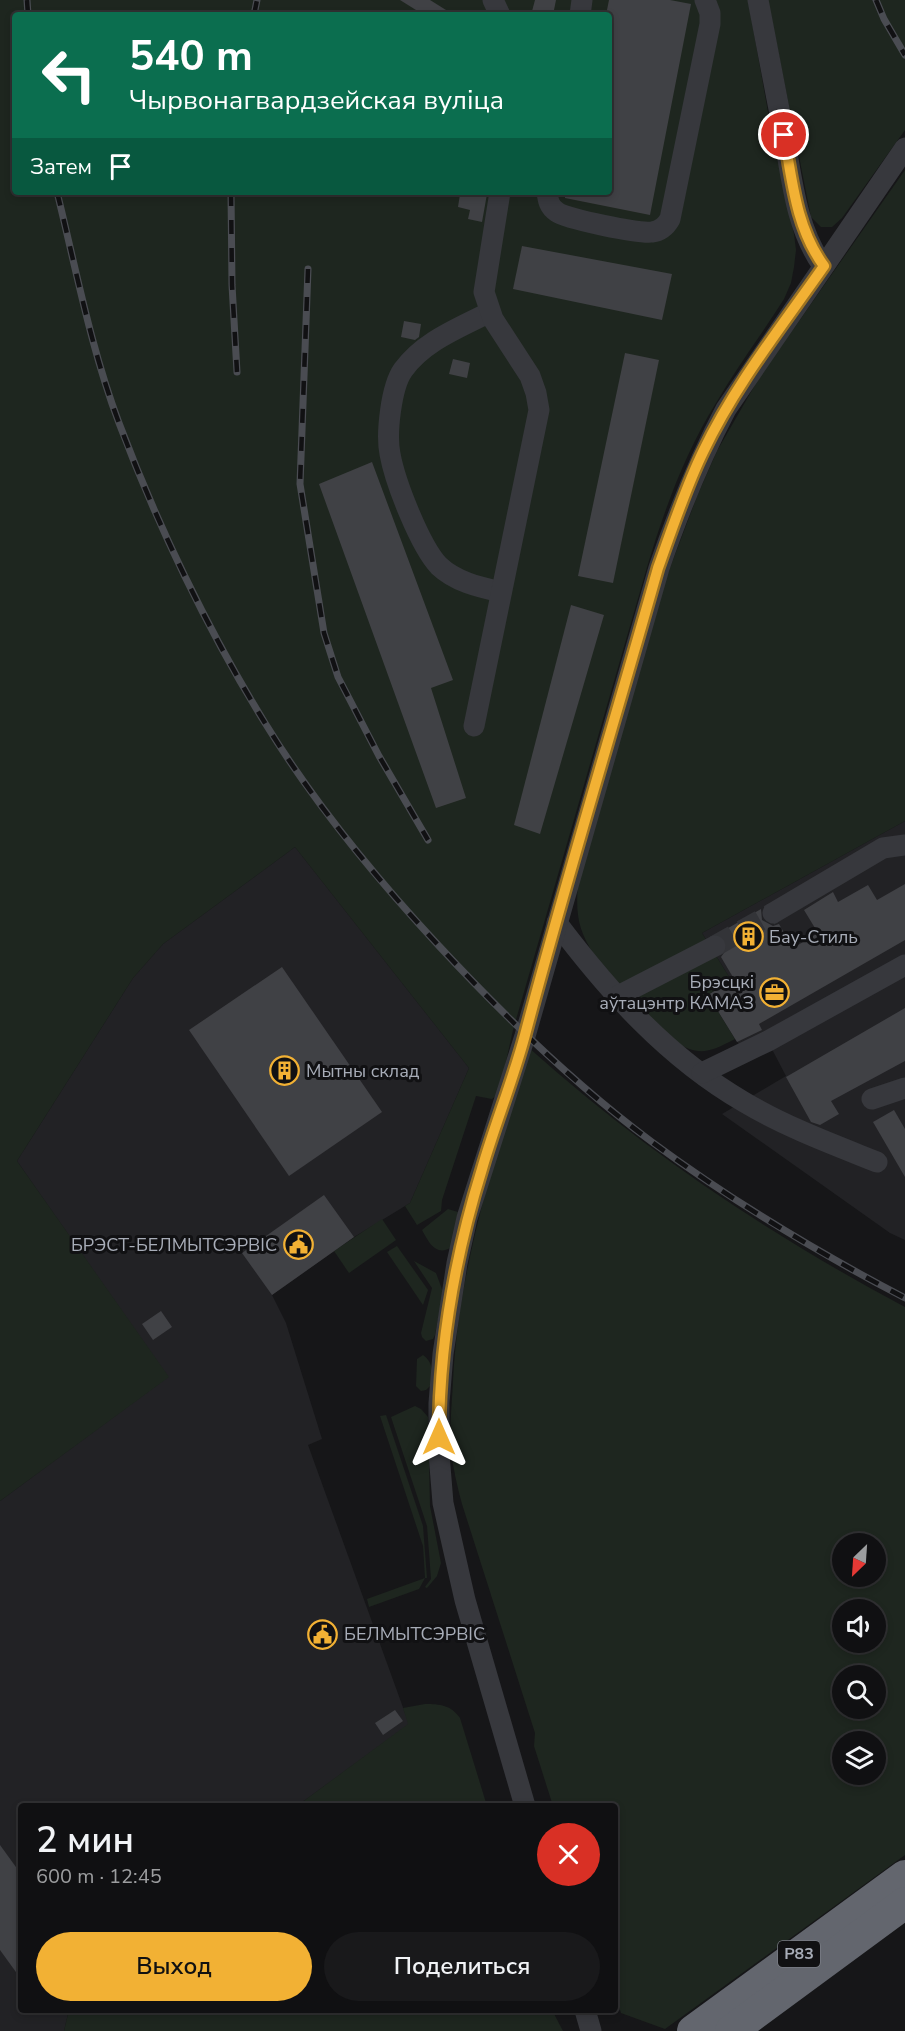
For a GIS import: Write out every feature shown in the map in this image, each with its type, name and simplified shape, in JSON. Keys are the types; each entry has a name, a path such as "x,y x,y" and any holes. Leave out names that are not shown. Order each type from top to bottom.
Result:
{"highway":[{"name":"Р83","path":"693,2031 905,1876"},
{"name":"Р83","path":"731,2031 905,1904"}],"street":[{"path":"548,195 552,208 566,217 644,232 660,231 666,226 670,219 710,24 710,13 705,0"},
{"path":"758,0 796,202 808,238 824,266"},
{"path":"524,1803 453,1552 443,1503 439,1454 439,1403 449,1309 467,1218 525,1036 658,568 703,451 726,409 905,148"},
{"path":"474,726 539,410 530,376 490,312 484,292 499,195"},
{"path":"490,312 428,345 402,371 396,385 388,435 389,452 394,469 420,538 429,554 456,578 501,592"},
{"path":"773,914 883,848 905,845"},
{"path":"557,923 616,997 640,1022 702,1074 743,1102 796,1129 877,1161"},
{"path":"616,997 715,946"},
{"path":"702,1074 768,1041 905,965"},
{"path":"872,1099 905,1088"},
{"path":"586,2013 591,2031"}],"shaded area":[{"path":"0,0 748,0 768,112 794,234 796,250 791,283 784,299 732,376 705,422 685,461 661,522 513,1030 499,1093 492,1099 476,1096 442,1200 441,1211 417,1225 405,1206 410,1203 469,1068 295,847 163,944 133,978 17,1161 169,1377 0,1501"},
{"path":"768,0 905,0 905,130 842,218 832,227 821,227 811,217"},
{"path":"905,170 905,821 702,933 731,980 708,995 735,1039 710,1050 697,1051 672,1040 630,998 602,966 591,949 582,932 578,915 580,869 665,581 717,451 759,378"},
{"path":"905,821 905,1240 890,1233 722,1114 786,1076 763,1032 740,1046 708,995 731,980 702,933"},
{"path":"295,847 469,1068 410,1203 354,1237 272,1295 286,1323 322,1439 308,1445 409,1724 301,1803 18,1803 18,2013 68,2013 64,2031 0,2031 0,1501 168,1377 17,1161 133,978 163,944"},
{"path":"528,1047 617,1121 709,1189 805,1250 905,1307 905,1855 665,2029 621,2013 618,2004 618,1803 552,1803 534,1746 535,1733 457,1484 450,1442 457,1337 480,1212"},
{"path":"448,1209 458,1212 452,1247 446,1250 437,1249 430,1244 422,1230"},
{"path":"382,1219 396,1240 349,1273 334,1251"},
{"path":"397,1246 428,1290 423,1305 387,1252"},
{"path":"414,1261 436,1273 443,1292 435,1335 433,1339 426,1341 421,1333 432,1288"},
{"path":"423,1355 431,1365 432,1376 431,1385 421,1391 416,1386 417,1359"},
{"path":"415,1406 428,1417 430,1506 441,1563 437,1576 427,1588 425,1587 431,1579 427,1526 391,1417"},
{"path":"386,1415 423,1526 427,1578 425,1578 423,1546 380,1416"},
{"path":"425,1578 419,1589 369,1607 367,1599"},
{"path":"436,1704 453,1710 460,1718 486,1803 301,1803 408,1724 403,1708"},
{"path":"68,2013 554,2013 563,2031 64,2031"}],"building":[{"path":"400,0 430,0 449,12 419,12"},
{"path":"535,0 556,0 554,12 532,12"},
{"path":"609,0 670,0 691,4 650,215 565,198 565,195 612,195 612,12 607,12"},
{"path":"460,195 473,197 473,195 487,195 482,222 468,219 470,210 458,207"},
{"path":"522,246 672,274 662,320 513,289"},
{"path":"404,321 421,324 419,337 415,340 401,337"},
{"path":"625,353 659,360 613,583 578,576"},
{"path":"453,359 470,363 467,378 449,374"},
{"path":"372,462 453,680 431,688 466,798 436,808 319,484"},
{"path":"571,605 604,615 540,834 514,825"},
{"path":"905,884 905,940 759,1024 762,1030 737,1042 708,995 734,979 721,957 728,947 727,941 718,934 761,909 762,920 773,926 779,924 793,948 818,933 804,910 833,892 838,902 868,885 877,900"},
{"name":"Мытны склад","path":"282,967 382,1112 289,1176 189,1030"},
{"path":"905,1008 905,1061 831,1101 839,1114 820,1125 811,1122 786,1077"},
{"path":"894,1110 905,1129 905,1177 873,1122"},
{"name":"БРЭСТ-БЕЛМЫТСЭРВІС","path":"324,1195 354,1237 272,1295 242,1253"},
{"path":"161,1311 172,1327 153,1340 142,1324"},
{"path":"395,1710 403,1721 383,1735 375,1723"},
{"path":"0,1845 18,1870 18,1975 0,1950"}],"tunnel":[{"path":"715,946 773,913"}],"railway":[{"path":"27,0 28,12"},
{"path":"255,12 257,0"},
{"path":"876,0 905,55"},
{"path":"58,195 100,367 119,423 167,538 223,652 244,688 284,753 346,839 415,920 515,1024 623,1120 682,1164 744,1205 807,1244 905,1298"},
{"path":"231,195 232,285 237,372"},
{"path":"308,269 300,484 324,633 338,677 379,756 428,840"}],"place":[{"name":"Бау-Стиль","path":"748,937"},
{"name":"Брэсцкі аўтацэнтр КАМАЗ","path":"775,992"},
{"name":"Мытны склад","path":"285,1071"},
{"name":"БРЭСТ-БЕЛМЫТСЭРВІС","path":"298,1245"},
{"name":"БЕЛМЫТСЭРВІС","path":"323,1634"}],"route":[{"path":"439,1437 443,1354 457,1263 467,1218 525,1036 658,568 703,451 726,409 824,266 815,254 801,221 784,135"}]}
